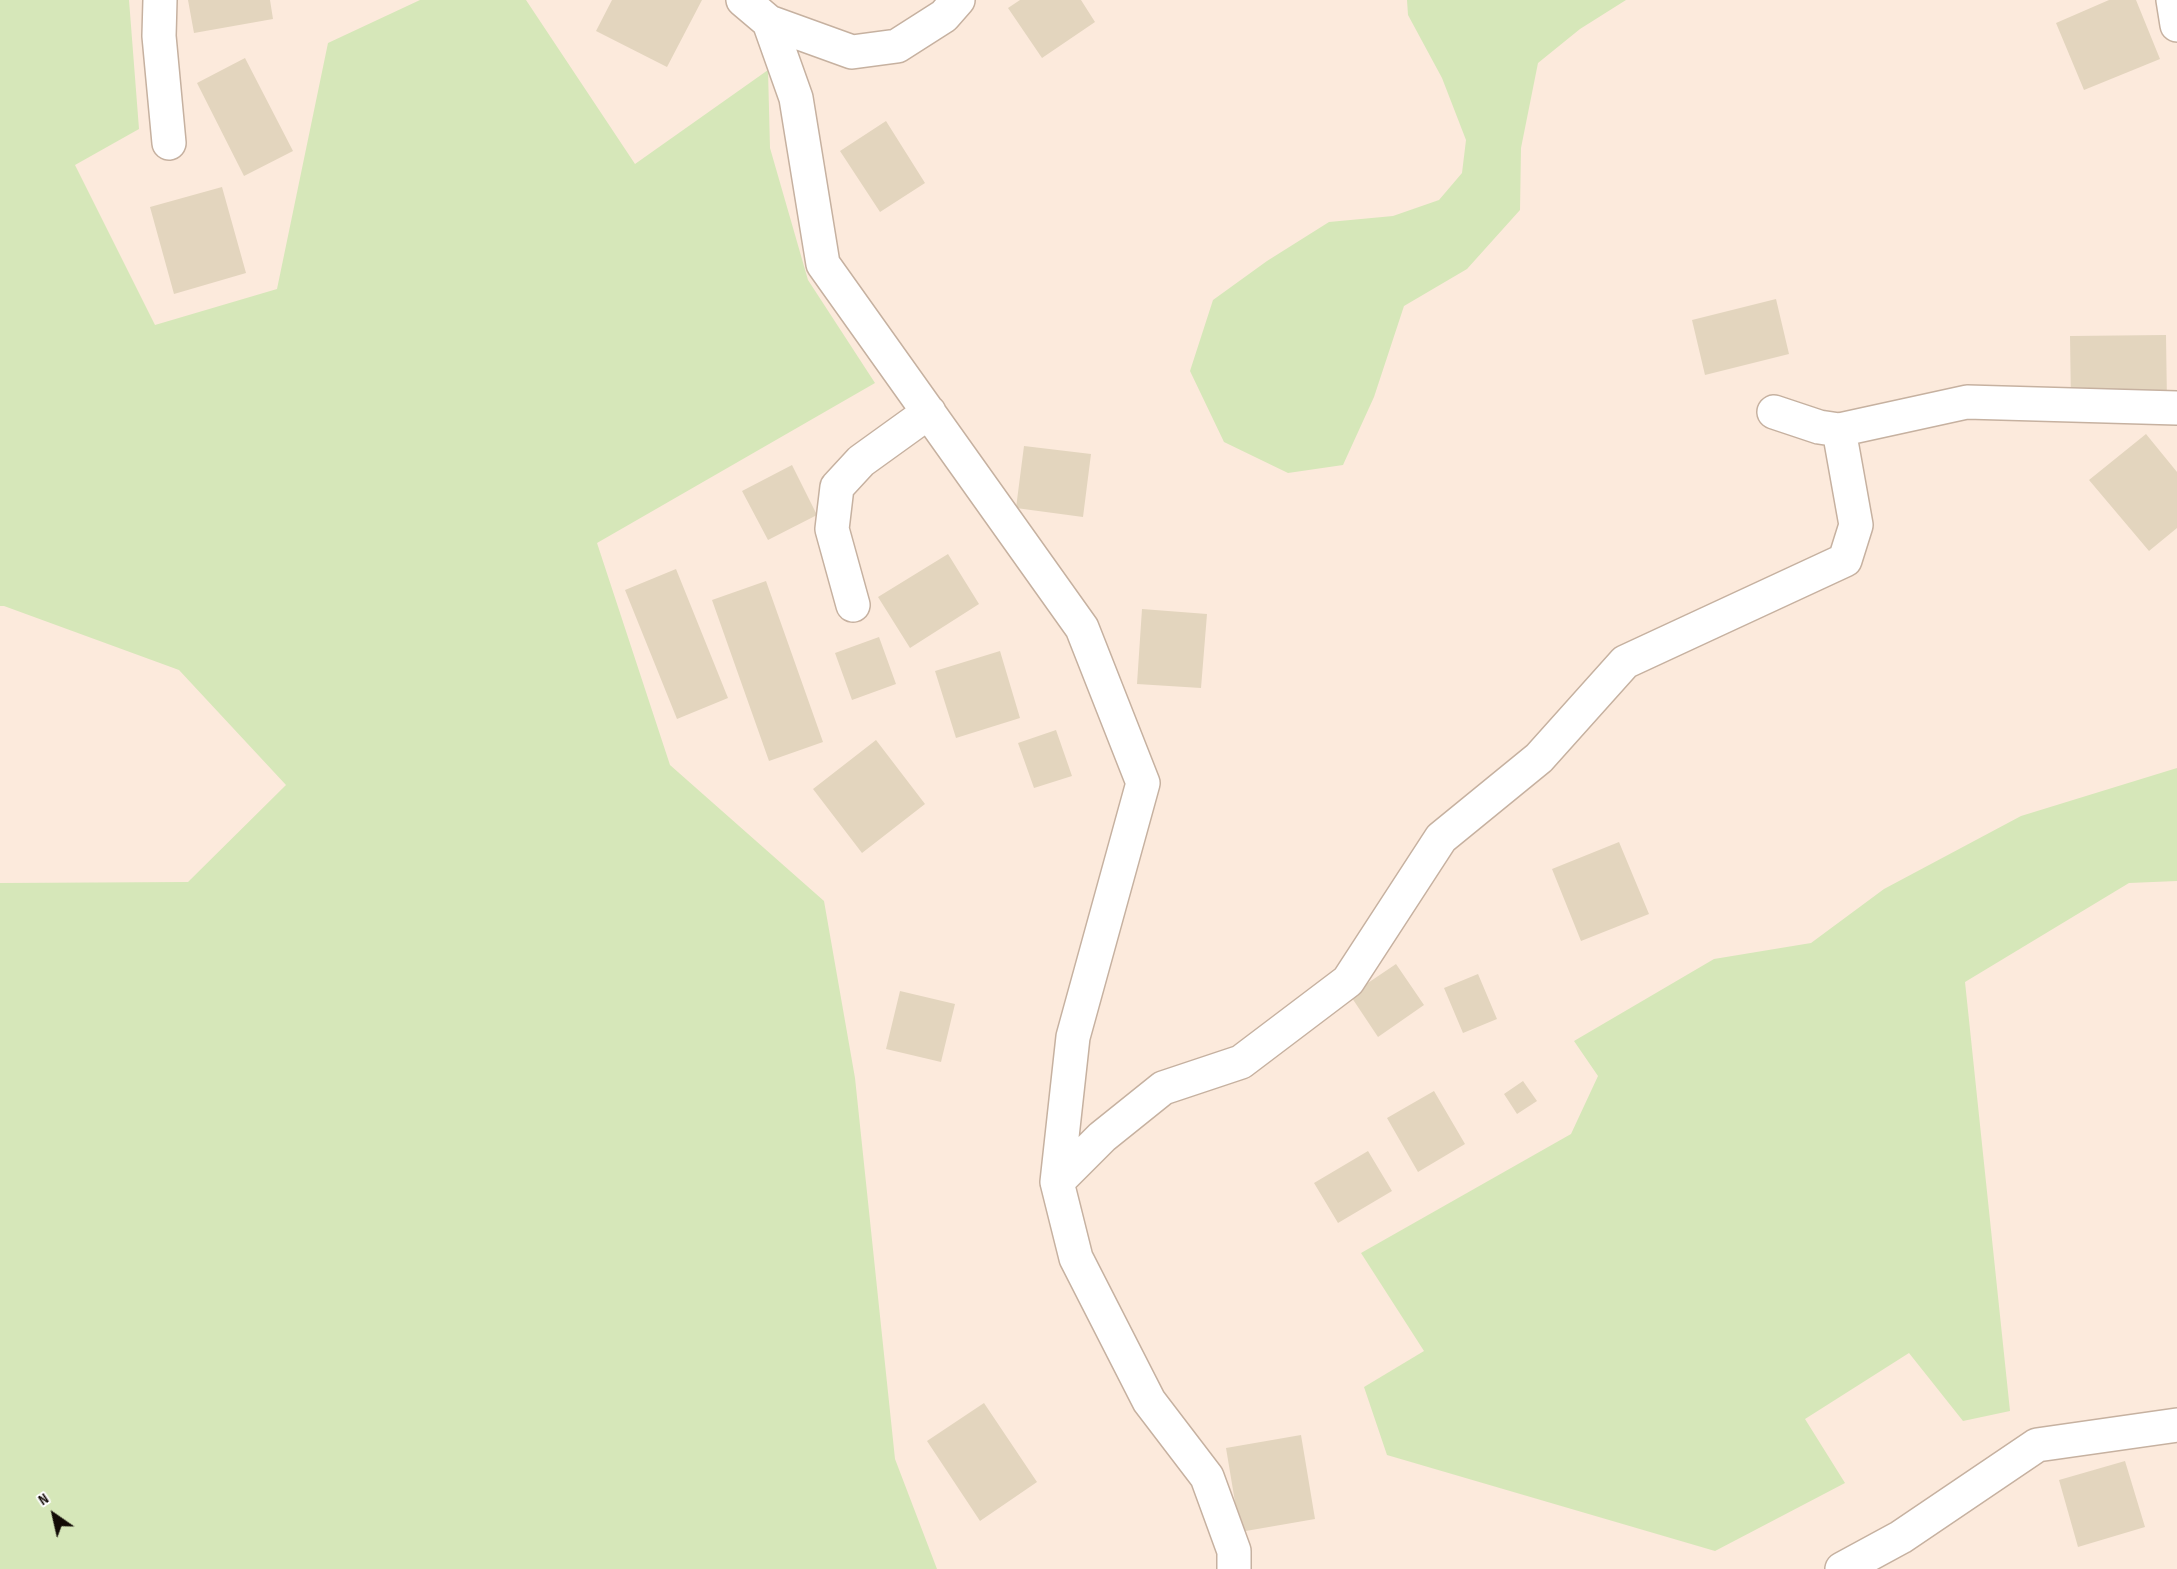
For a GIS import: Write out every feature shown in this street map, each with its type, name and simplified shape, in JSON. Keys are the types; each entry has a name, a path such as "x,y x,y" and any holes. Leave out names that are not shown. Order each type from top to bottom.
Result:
{"street":[{"path":"160,0 159,36 169,142"},
{"path":"744,0 769,22 852,52 897,46 944,16 958,0"},
{"path":"2173,0 2177,25"},
{"path":"769,22 796,98 823,264 1082,627 1143,783 1073,1037 1057,1182 1076,1258 1149,1401 1207,1477 1234,1551 1234,1569"},
{"path":"1774,412 1819,427 1839,430 1967,402 2177,408"},
{"path":"853,605 832,529 837,487 861,461 929,412"},
{"path":"1057,1182 1102,1137 1163,1088 1241,1062 1348,981 1441,838 1539,758 1625,662 1845,560 1856,525 1839,430"},
{"path":"1842,1569 1902,1537 2037,1445 2177,1425"}],"green space":[{"path":"0,0 129,0 139,129 75,165 155,325 277,289 328,43 420,0 526,0 635,164 768,70 770,148 808,280 875,383 597,543 670,765 824,901 855,1078 895,1459 937,1569 0,1569 0,883 188,882 286,785 179,670 0,606"},
{"path":"1407,0 1626,0 1580,29 1538,63 1521,148 1520,210 1467,269 1404,306 1374,397 1343,465 1288,473 1224,442 1190,371 1213,300 1267,261 1329,222 1393,216 1439,200 1462,173 1466,140 1442,78 1408,15"},
{"path":"2177,768 2177,881 2129,883 1965,982 2010,1411 1963,1421 1909,1353 1805,1419 1845,1483 1715,1551 1387,1455 1364,1387 1424,1351 1361,1253 1571,1134 1598,1076 1574,1041 1714,959 1811,943 1884,889 2021,816"}],"building":[{"path":"188,0 270,0 273,19 194,33"},
{"path":"612,0 702,0 667,67 596,31"},
{"path":"1020,0 1081,0 1095,22 1042,58 1008,8"},
{"path":"2109,0 2136,0 2160,59 2084,90 2056,23"},
{"path":"245,58 293,151 244,176 197,83"},
{"path":"886,121 925,183 880,212 840,151"},
{"path":"222,187 246,273 174,294 150,207"},
{"path":"1776,299 1789,354 1705,375 1692,320"},
{"path":"2166,335 2167,403 2071,404 2070,336"},
{"path":"2146,434 2177,472 2177,528 2149,551 2089,480"},
{"path":"1024,446 1091,454 1083,517 1016,508"},
{"path":"792,465 817,515 768,540 742,491"},
{"path":"948,554 979,604 910,648 878,597"},
{"path":"676,569 728,698 677,719 625,590"},
{"path":"766,581 823,742 769,761 712,600"},
{"path":"1142,609 1207,614 1201,688 1137,684"},
{"path":"879,637 896,684 852,700 835,653"},
{"path":"1000,651 1020,718 956,738 935,671"},
{"path":"1056,730 1072,776 1034,788 1018,743"},
{"path":"876,740 925,804 862,853 813,789"},
{"path":"1619,842 1649,914 1581,941 1552,869"},
{"path":"1396,964 1424,1005 1378,1037 1350,995"},
{"path":"1478,974 1497,1019 1463,1033 1444,988"},
{"path":"900,991 955,1004 941,1062 886,1049"},
{"path":"1523,1081 1537,1101 1517,1114 1504,1094"},
{"path":"1434,1091 1465,1144 1418,1172 1387,1118"},
{"path":"1368,1151 1392,1191 1338,1223 1314,1183"},
{"path":"984,1403 1037,1482 980,1521 927,1441"},
{"path":"1301,1435 1315,1519 1240,1532 1226,1448"},
{"path":"2125,1461 2145,1527 2078,1547 2059,1480"}]}
